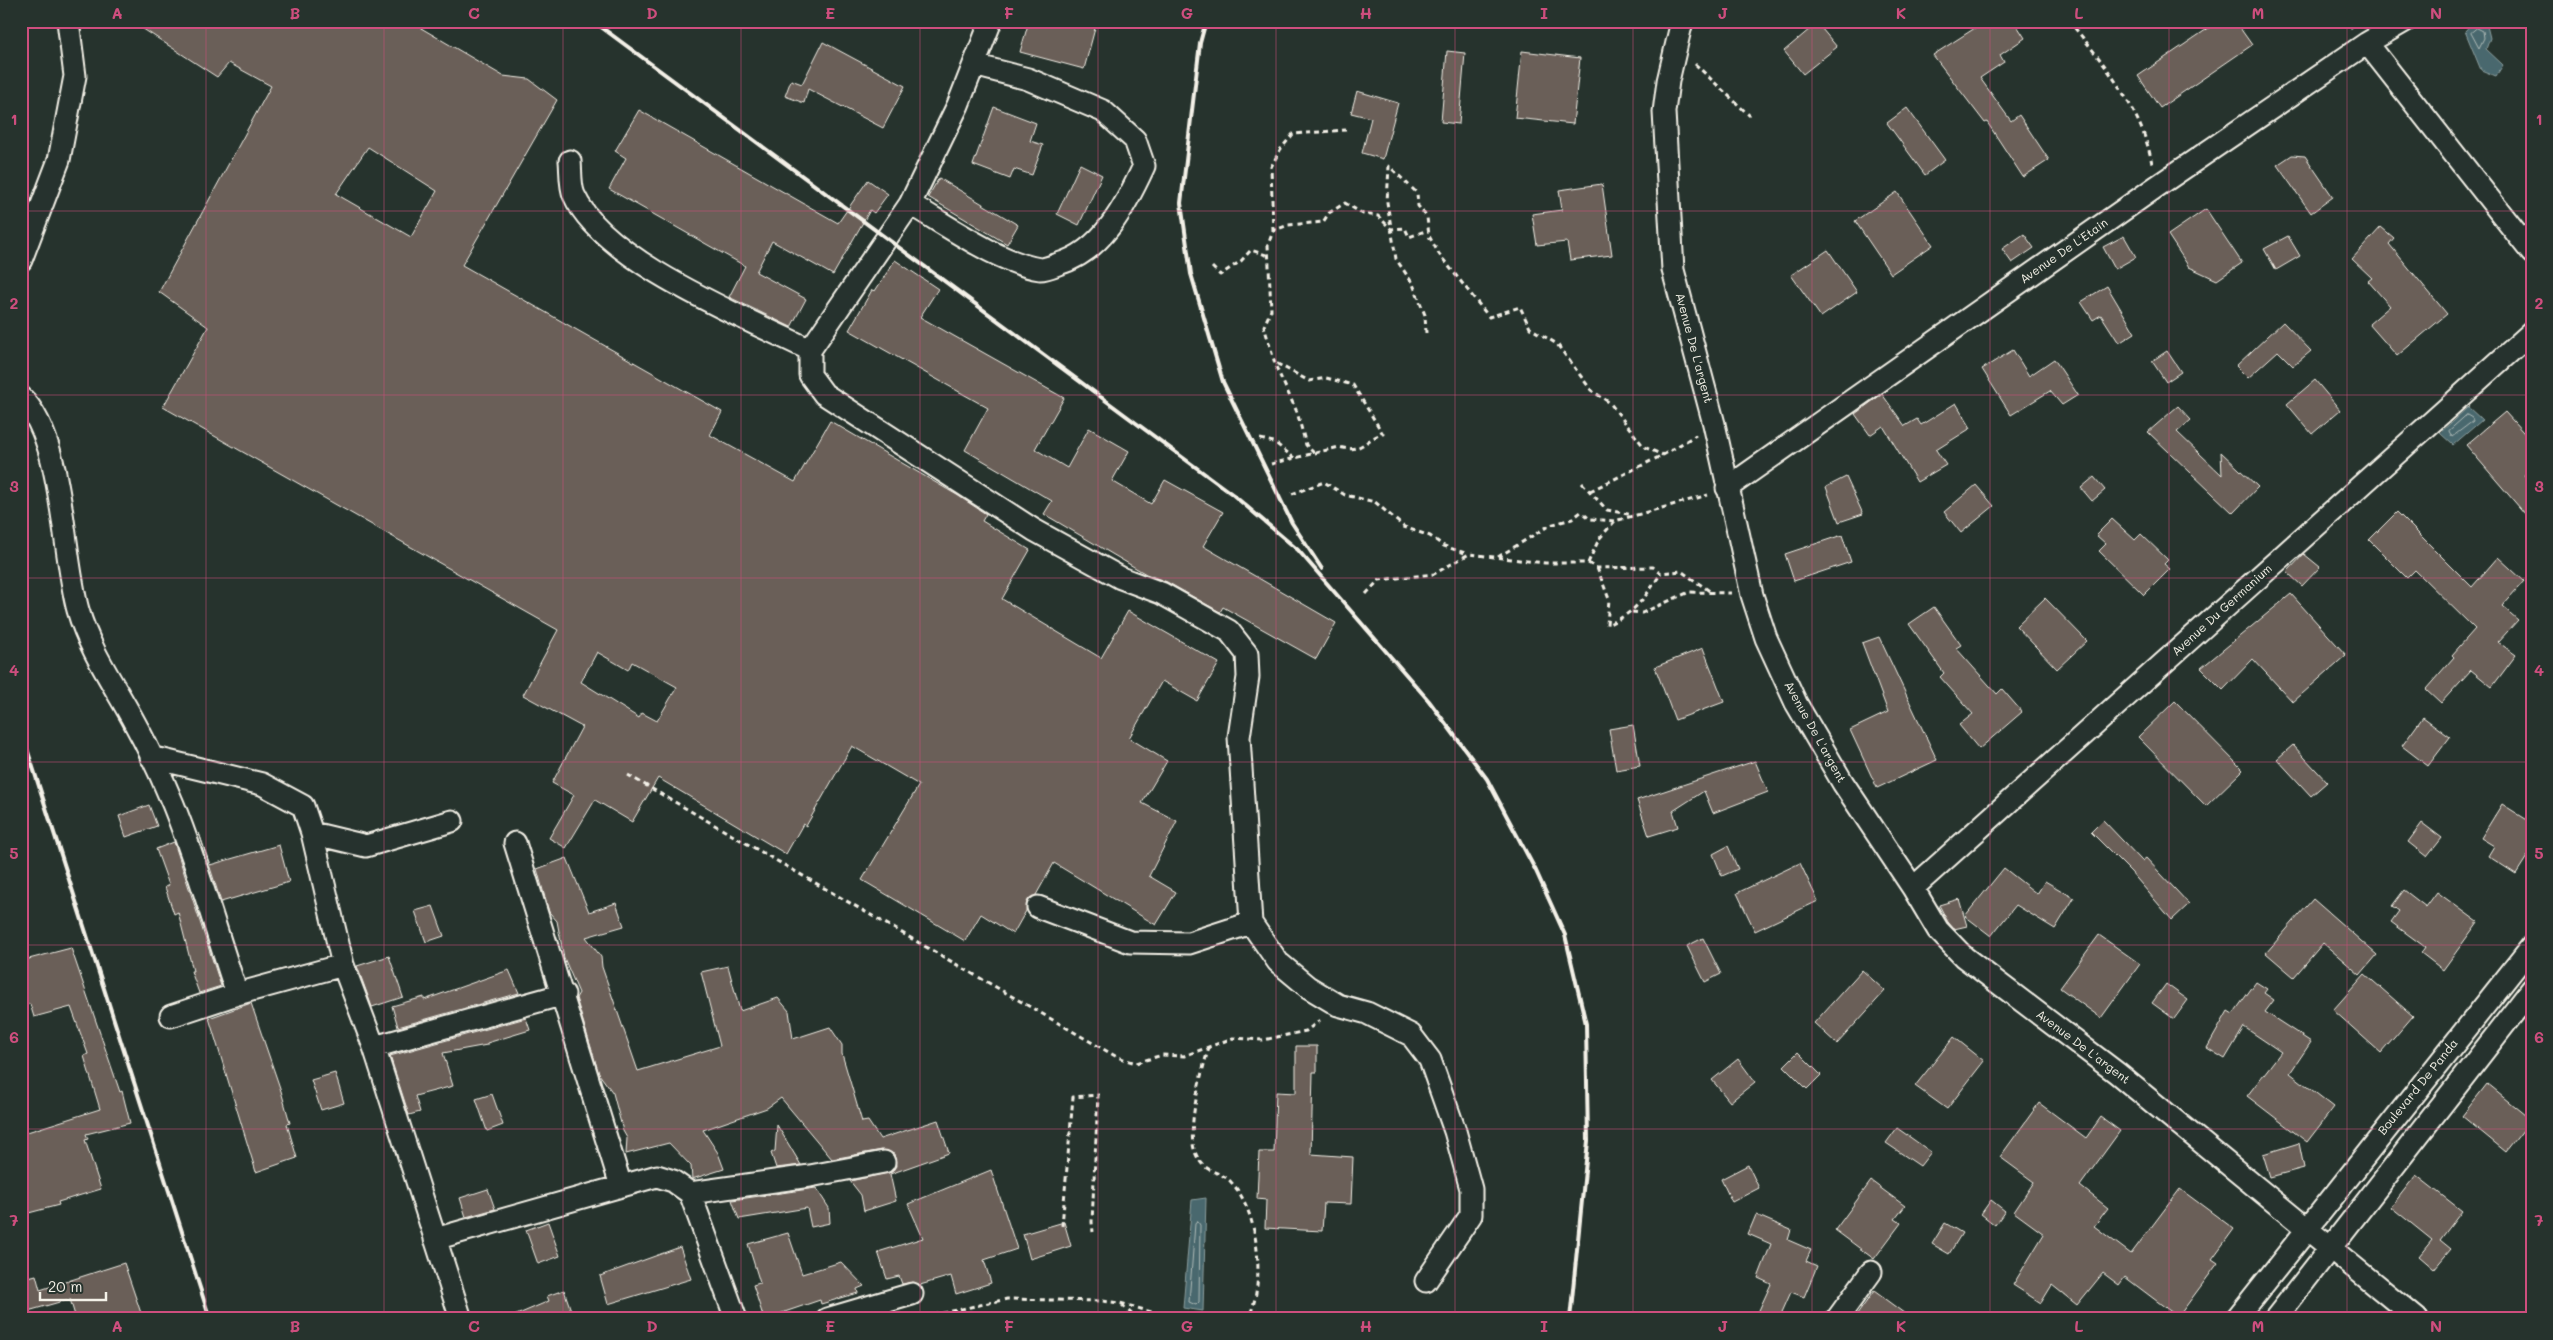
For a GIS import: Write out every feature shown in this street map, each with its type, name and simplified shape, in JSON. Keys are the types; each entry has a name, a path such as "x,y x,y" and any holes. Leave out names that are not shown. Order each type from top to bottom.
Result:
{"street":[{"path":"21,260 59,160 75,76 68,21"},
{"path":"991,21 958,105 910,204 810,350 810,375 824,394 1034,530 1121,578 1161,593 1229,631 1247,654 1248,677 1239,736 1252,924 1278,962 1308,987 1338,1005 1367,1013 1411,1035 1430,1060 1455,1131 1471,1189 1471,1215 1426,1281"},
{"name":"Avenue De L'argent","path":"1682,21 1668,81 1664,112 1673,270 1714,424 1727,488 1760,620 1796,703 1843,784 1913,888 1938,930 1964,957 2132,1086 2417,1319"},
{"name":"Avenue De L'Etain","path":"1727,488 2156,187 2367,43 2405,21"},
{"path":"2367,43 2532,254"},
{"path":"910,204 1007,260 1042,269 1072,260 1104,235 1130,196 1144,166 1136,140 1102,111 1028,79 974,65"},
{"path":"570,161 573,194 596,226 651,271 810,350"},
{"name":"Avenue Du Germanium","path":"1913,888 2532,332"},
{"path":"21,397 34,409 48,450 64,520 78,610 98,659 133,719 173,804 237,994"},
{"path":"151,757 262,784 303,806 312,833 343,965 374,1046 462,1319"},
{"path":"312,833 366,846 452,821"},
{"path":"515,843 564,994 621,1186"},
{"path":"1038,907 1130,942 1189,943 1252,924"},
{"name":"Boulevard De Panda","path":"2236,1319 2305,1228 2532,946"},
{"path":"171,1016 237,994 343,965"},
{"path":"2275,1319 2532,990"},
{"path":"374,1046 564,994"},
{"path":"690,1193 810,1176 884,1162"},
{"path":"435,1239 658,1176 673,1181 690,1193 736,1319"},
{"path":"1838,1319 1870,1272"},
{"path":"827,1319 912,1294"}],"path":[{"path":"2069,21 2110,72 2149,142 2156,187"},
{"path":"1676,46 1750,116"},
{"path":"1314,453 1306,445 1297,412 1274,362 1264,326 1271,310 1268,246 1273,232 1271,167 1280,150 1293,134 1346,130"},
{"path":"1426,333 1425,316 1412,284 1396,258 1387,202 1388,166 1417,193 1418,206 1427,217 1428,230 1439,254 1489,317 1520,307 1530,328 1557,344 1591,390 1610,403 1644,448 1663,455"},
{"path":"1273,232 1288,225 1323,222 1329,212 1345,203 1363,214 1378,216 1392,229 1404,228 1409,237 1428,230"},
{"path":"1212,267 1220,275 1241,261 1251,250 1269,256"},
{"path":"1271,464 1339,446 1346,449 1364,446 1376,436 1383,434 1353,386 1326,378 1309,381 1274,362"},
{"path":"1590,491 1663,455 1714,424"},
{"path":"1260,439 1274,442 1295,458"},
{"path":"1292,494 1324,482 1345,495 1375,502 1404,527 1430,536 1444,546 1469,554 1545,563 1588,563 1597,568 1653,567 1661,573 1681,571 1710,592 1689,592 1642,613 1631,612"},
{"path":"1582,484 1607,510 1634,515"},
{"path":"1498,557 1550,525 1572,519 1581,512 1590,519 1616,521 1658,507 1684,503 1727,488"},
{"path":"1588,563 1599,539 1616,521"},
{"path":"1366,594 1379,580 1434,574 1469,554"},
{"path":"1597,568 1609,599 1607,626 1626,617 1646,596 1661,573"},
{"path":"628,775 1117,1057 1136,1063 1162,1056 1184,1056 1233,1038 1262,1040 1306,1031 1338,1005"},
{"path":"1209,1046 1198,1089 1194,1150 1201,1163 1211,1172 1229,1179 1239,1191 1256,1235 1255,1305 1248,1319"},
{"path":"1062,1226 1073,1097 1098,1095 1093,1232"},
{"path":"916,1319 1007,1299 1120,1303 1176,1319"},
{"path":"1120,1303 1137,1319"}],"water":[{"path":"2473,22 2487,26 2490,38 2486,49 2503,65 2496,76 2481,70 2465,31"},
{"path":"2468,407 2482,420 2453,445 2440,433"},
{"path":"1206,1198 1203,1311 1183,1308 1192,1200"}],"building":[{"path":"131,21 409,21 503,76 529,79 557,100 462,265 722,412 710,435 795,482 830,421 957,495 986,514 982,521 1030,550 1002,599 1101,658 1128,611 1219,663 1197,701 1162,681 1129,738 1167,761 1142,803 1177,821 1149,876 1176,892 1156,925 1054,863 1036,895 1027,902 1026,911 1013,934 981,914 965,941 862,880 919,785 852,746 806,826 803,824 786,854 658,778 632,822 595,800 566,848 549,838 574,795 552,783 582,727 523,695 558,630 163,407 208,327 159,292 271,86 229,63 217,77","holes":["368,147 437,191 411,237 336,194","597,652 628,670 632,662 677,687 657,721 642,713 639,718 581,682"]},
{"path":"1029,21 1097,21 1084,69 1020,52"},
{"path":"1986,21 2014,21 2025,38 2000,55 2004,62 1980,78 2011,121 2019,115 2049,160 2023,177 1987,122 1985,123 1933,55"},
{"path":"2219,21 2235,21 2252,45 2160,108 2138,76"},
{"path":"1817,23 1837,47 1803,74 1784,51"},
{"path":"823,42 905,86 883,128 808,89 804,103 785,96 791,80 802,84"},
{"path":"1447,51 1465,53 1459,124 1441,122"},
{"path":"1522,51 1580,58 1573,124 1515,118"},
{"path":"1357,91 1398,103 1383,159 1362,153 1371,118 1351,113"},
{"path":"994,107 1036,123 1030,141 1043,145 1032,175 1014,169 1010,179 973,165"},
{"path":"1907,108 1945,160 1925,175 1887,123"},
{"path":"639,110 838,223 868,180 888,194 874,213 870,210 833,275 772,241 756,272 806,299 791,327 729,297 745,266 609,189 626,158 615,151"},
{"path":"2292,155 2305,156 2333,197 2311,213 2277,165"},
{"path":"1080,164 1102,175 1079,225 1057,214"},
{"path":"939,178 1018,225 1007,244 928,197"},
{"path":"1602,184 1612,255 1570,260 1567,242 1537,245 1532,214 1562,210 1559,190"},
{"path":"1897,192 1933,245 1891,274 1855,221"},
{"path":"2206,209 2242,263 2217,280 2189,267 2168,235"},
{"path":"2381,227 2394,238 2389,244 2447,314 2397,356 2369,324 2390,306 2368,281 2372,278 2352,259"},
{"path":"2024,234 2034,248 2012,263 2002,249"},
{"path":"2124,236 2136,257 2115,269 2103,247"},
{"path":"2288,236 2300,256 2276,270 2264,249"},
{"path":"1828,250 1857,292 1821,317 1791,275"},
{"path":"895,260 938,289 920,317 1064,398 1035,449 1067,468 1089,428 1129,451 1112,481 1151,504 1165,480 1223,512 1203,546 1336,623 1316,659 1223,607 1220,612 1167,582 1146,574 1044,514 1052,501 965,450 988,408 849,330 872,290 875,291"},
{"path":"2107,286 2135,333 2119,343 2101,315 2093,320 2081,302"},
{"path":"2283,322 2311,351 2293,366 2278,351 2248,378 2236,366"},
{"path":"2013,350 2029,376 2054,359 2078,395 2062,405 2050,391 2011,415 1982,369"},
{"path":"2167,351 2181,372 2166,382 2152,361"},
{"path":"2315,380 2340,410 2312,434 2287,404"},
{"path":"1882,394 1905,426 1917,419 1921,425 1956,403 1971,428 1936,450 1946,465 1917,482 1883,426 1870,435 1855,414"},
{"path":"2178,406 2191,420 2177,432 2222,475 2221,452 2258,487 2233,513 2148,432"},
{"path":"2505,412 2532,442 2532,469 2524,475 2532,485 2532,522 2466,445"},
{"path":"1846,477 1863,514 1839,522 1826,487"},
{"path":"2094,477 2105,490 2092,501 2081,488"},
{"path":"1976,485 1994,506 1961,533 1944,512"},
{"path":"2397,512 2472,587 2498,557 2524,581 2502,606 2518,620 2498,642 2516,655 2492,687 2471,670 2441,703 2426,689 2475,629 2415,570 2407,578 2369,540"},
{"path":"2112,519 2135,540 2141,534 2168,560 2164,564 2170,569 2144,595 2099,551 2106,544 2096,535"},
{"path":"1842,535 1851,562 1794,581 1785,554"},
{"path":"2304,554 2320,567 2302,586 2287,572"},
{"path":"2291,594 2346,655 2293,702 2253,659 2223,690 2201,668"},
{"path":"2045,598 2087,641 2057,669 2016,626"},
{"path":"1934,607 1961,645 1956,648 1997,694 2002,689 2022,712 1979,749 1959,725 1973,714 1940,677 1944,673 1909,624"},
{"path":"1879,637 1937,760 1877,788 1850,730 1888,712 1862,643"},
{"path":"1703,648 1724,702 1675,720 1655,667"},
{"path":"2175,701 2243,770 2206,806 2138,737"},
{"path":"2423,717 2450,737 2428,766 2402,746"},
{"path":"1633,725 1640,766 1616,770 1609,729"},
{"path":"2293,745 2327,782 2311,796 2277,759"},
{"path":"1755,761 1768,792 1713,813 1704,791 1673,811 1678,827 1649,836 1637,800"},
{"path":"2502,804 2532,823 2532,849 2516,874 2488,856 2494,846 2481,838"},
{"path":"149,805 157,826 126,837 119,816"},
{"path":"2103,820 2142,861 2146,858 2189,904 2172,920 2131,872 2091,832"},
{"path":"2422,823 2442,838 2427,857 2408,842"},
{"path":"199,833 210,865 279,845 289,882 221,902"},
{"path":"174,842 221,986 199,993 191,971 193,971 178,912 174,914 165,887 169,885 156,849"},
{"path":"1728,846 1738,869 1722,876 1713,854"},
{"path":"567,858 589,912 616,903 624,926 586,937 601,957 602,967 638,1071 720,1046 701,972 728,966 740,1011 778,998 789,1011 793,1039 830,1027 842,1045 842,1054 862,1122 868,1121 880,1139 938,1120 949,1153 890,1174 896,1201 864,1211 861,1195 850,1181 892,1172 896,1166 894,1154 882,1150 832,1159 781,1098 767,1108 703,1130 718,1153 724,1169 692,1179 691,1166 669,1143 626,1154 627,1138 623,1131 613,1093 599,1074 576,998 579,993 564,958 557,921 549,912 537,869"},
{"path":"1800,863 1818,901 1755,931 1737,893"},
{"path":"2004,868 2037,894 2045,881 2074,898 2055,929 2016,905 1991,936 1965,916"},
{"path":"2404,890 2426,907 2437,892 2478,922 2443,970 2421,953 2425,947 2391,922 2399,911 2392,906"},
{"path":"1959,899 1967,926 1954,929 1939,905"},
{"path":"2313,899 2377,955 2360,975 2323,943 2294,977 2266,953"},
{"path":"433,906 444,936 426,942 415,911"},
{"path":"2099,935 2140,964 2101,1018 2060,988"},
{"path":"1703,938 1721,974 1705,982 1687,946"},
{"path":"71,948 120,1092 122,1091 130,1123 86,1134 88,1139 85,1140 101,1189 58,1202 59,1205 21,1215 21,1134 100,1109 84,1056 88,1054 71,1007 34,1017 30,1004 21,1006 21,961"},
{"path":"389,956 403,997 372,1007 357,966"},
{"path":"509,970 519,993 398,1027 392,1006 424,997 424,1000"},
{"path":"1862,970 1885,991 1837,1044 1814,1023"},
{"path":"2365,974 2413,1016 2381,1053 2333,1010"},
{"path":"2256,982 2267,989 2264,993 2274,1000 2265,1012 2311,1042 2290,1073 2334,1107 2307,1142 2247,1096 2281,1052 2244,1027 2225,1059 2207,1048 2228,1011 2233,1014"},
{"path":"2166,984 2188,1000 2174,1019 2152,1003"},
{"path":"251,1003 281,1091 290,1123 287,1124 297,1158 256,1172 209,1018"},
{"path":"526,1018 530,1030 487,1043 487,1045 443,1053 453,1086 415,1096 420,1112 409,1115 390,1056"},
{"path":"1954,1037 1984,1061 1947,1109 1915,1086"},
{"path":"1296,1046 1317,1046 1317,1072 1313,1072 1311,1154 1353,1157 1351,1204 1324,1203 1322,1231 1265,1228 1266,1200 1257,1199 1259,1152 1274,1152 1276,1092 1296,1093"},
{"path":"1798,1052 1821,1075 1807,1089 1784,1066"},
{"path":"1738,1059 1755,1082 1730,1102 1712,1080"},
{"path":"335,1073 344,1103 321,1110 311,1080"},
{"path":"2487,1084 2531,1120 2506,1152 2462,1116"},
{"path":"492,1094 503,1125 487,1131 476,1099"},
{"path":"2039,1103 2086,1138 2101,1117 2120,1131 2080,1186 2108,1208 2094,1226 2131,1254 2180,1189 2234,1229 2212,1259 2218,1263 2178,1317 2125,1277 2119,1285 2103,1273 2077,1305 2052,1285 2041,1303 2013,1285 2044,1234 2014,1212 2034,1182 2000,1157"},
{"path":"777,1125 801,1165 776,1168 771,1153 775,1151"},
{"path":"1897,1128 1931,1152 1920,1166 1886,1143"},
{"path":"2299,1143 2304,1168 2270,1177 2263,1154"},
{"path":"1748,1165 1759,1188 1732,1202 1721,1179"},
{"path":"991,1170 1017,1249 984,1260 991,1283 956,1294 951,1276 920,1285 914,1282 902,1284 899,1276 887,1279 878,1252 923,1238 908,1204"},
{"path":"2416,1175 2462,1211 2440,1240 2451,1249 2434,1269 2419,1256 2432,1240 2391,1207"},
{"path":"1871,1181 1905,1206 1895,1219 1901,1223 1874,1259 1835,1230"},
{"path":"816,1188 829,1208 830,1223 811,1227 807,1208 739,1219 732,1200"},
{"path":"488,1189 495,1209 466,1217 460,1198"},
{"path":"1991,1200 2005,1211 1995,1225 1981,1214"},
{"path":"1756,1215 1791,1230 1788,1240 1811,1250 1806,1261 1817,1266 1804,1297 1791,1292 1779,1319 1755,1319 1771,1284 1758,1278 1771,1244 1748,1234"},
{"path":"548,1222 560,1256 538,1264 526,1230"},
{"path":"1064,1222 1071,1246 1030,1259 1023,1234"},
{"path":"1945,1223 1962,1233 1949,1254 1932,1244"},
{"path":"788,1233 802,1274 841,1262 864,1286 857,1289 858,1293 821,1304 820,1300 764,1319 753,1285 760,1283 748,1244"},
{"path":"680,1247 691,1279 608,1304 600,1276"},
{"path":"124,1263 143,1319 76,1319 70,1299 21,1313 21,1279 36,1275 40,1290"},
{"path":"564,1290 574,1319 507,1319 549,1301 547,1296"},
{"path":"1874,1291 1912,1319 1854,1319"}],"railway":[{"path":"593,21 1232,494 1298,550 1429,701 1487,779 1536,871 1565,935 1586,1024 1588,1141 1570,1319"},
{"path":"1206,21 1200,43 1181,203 1191,274 1223,382 1292,523 1322,569"},
{"path":"21,730 210,1319"}]}
